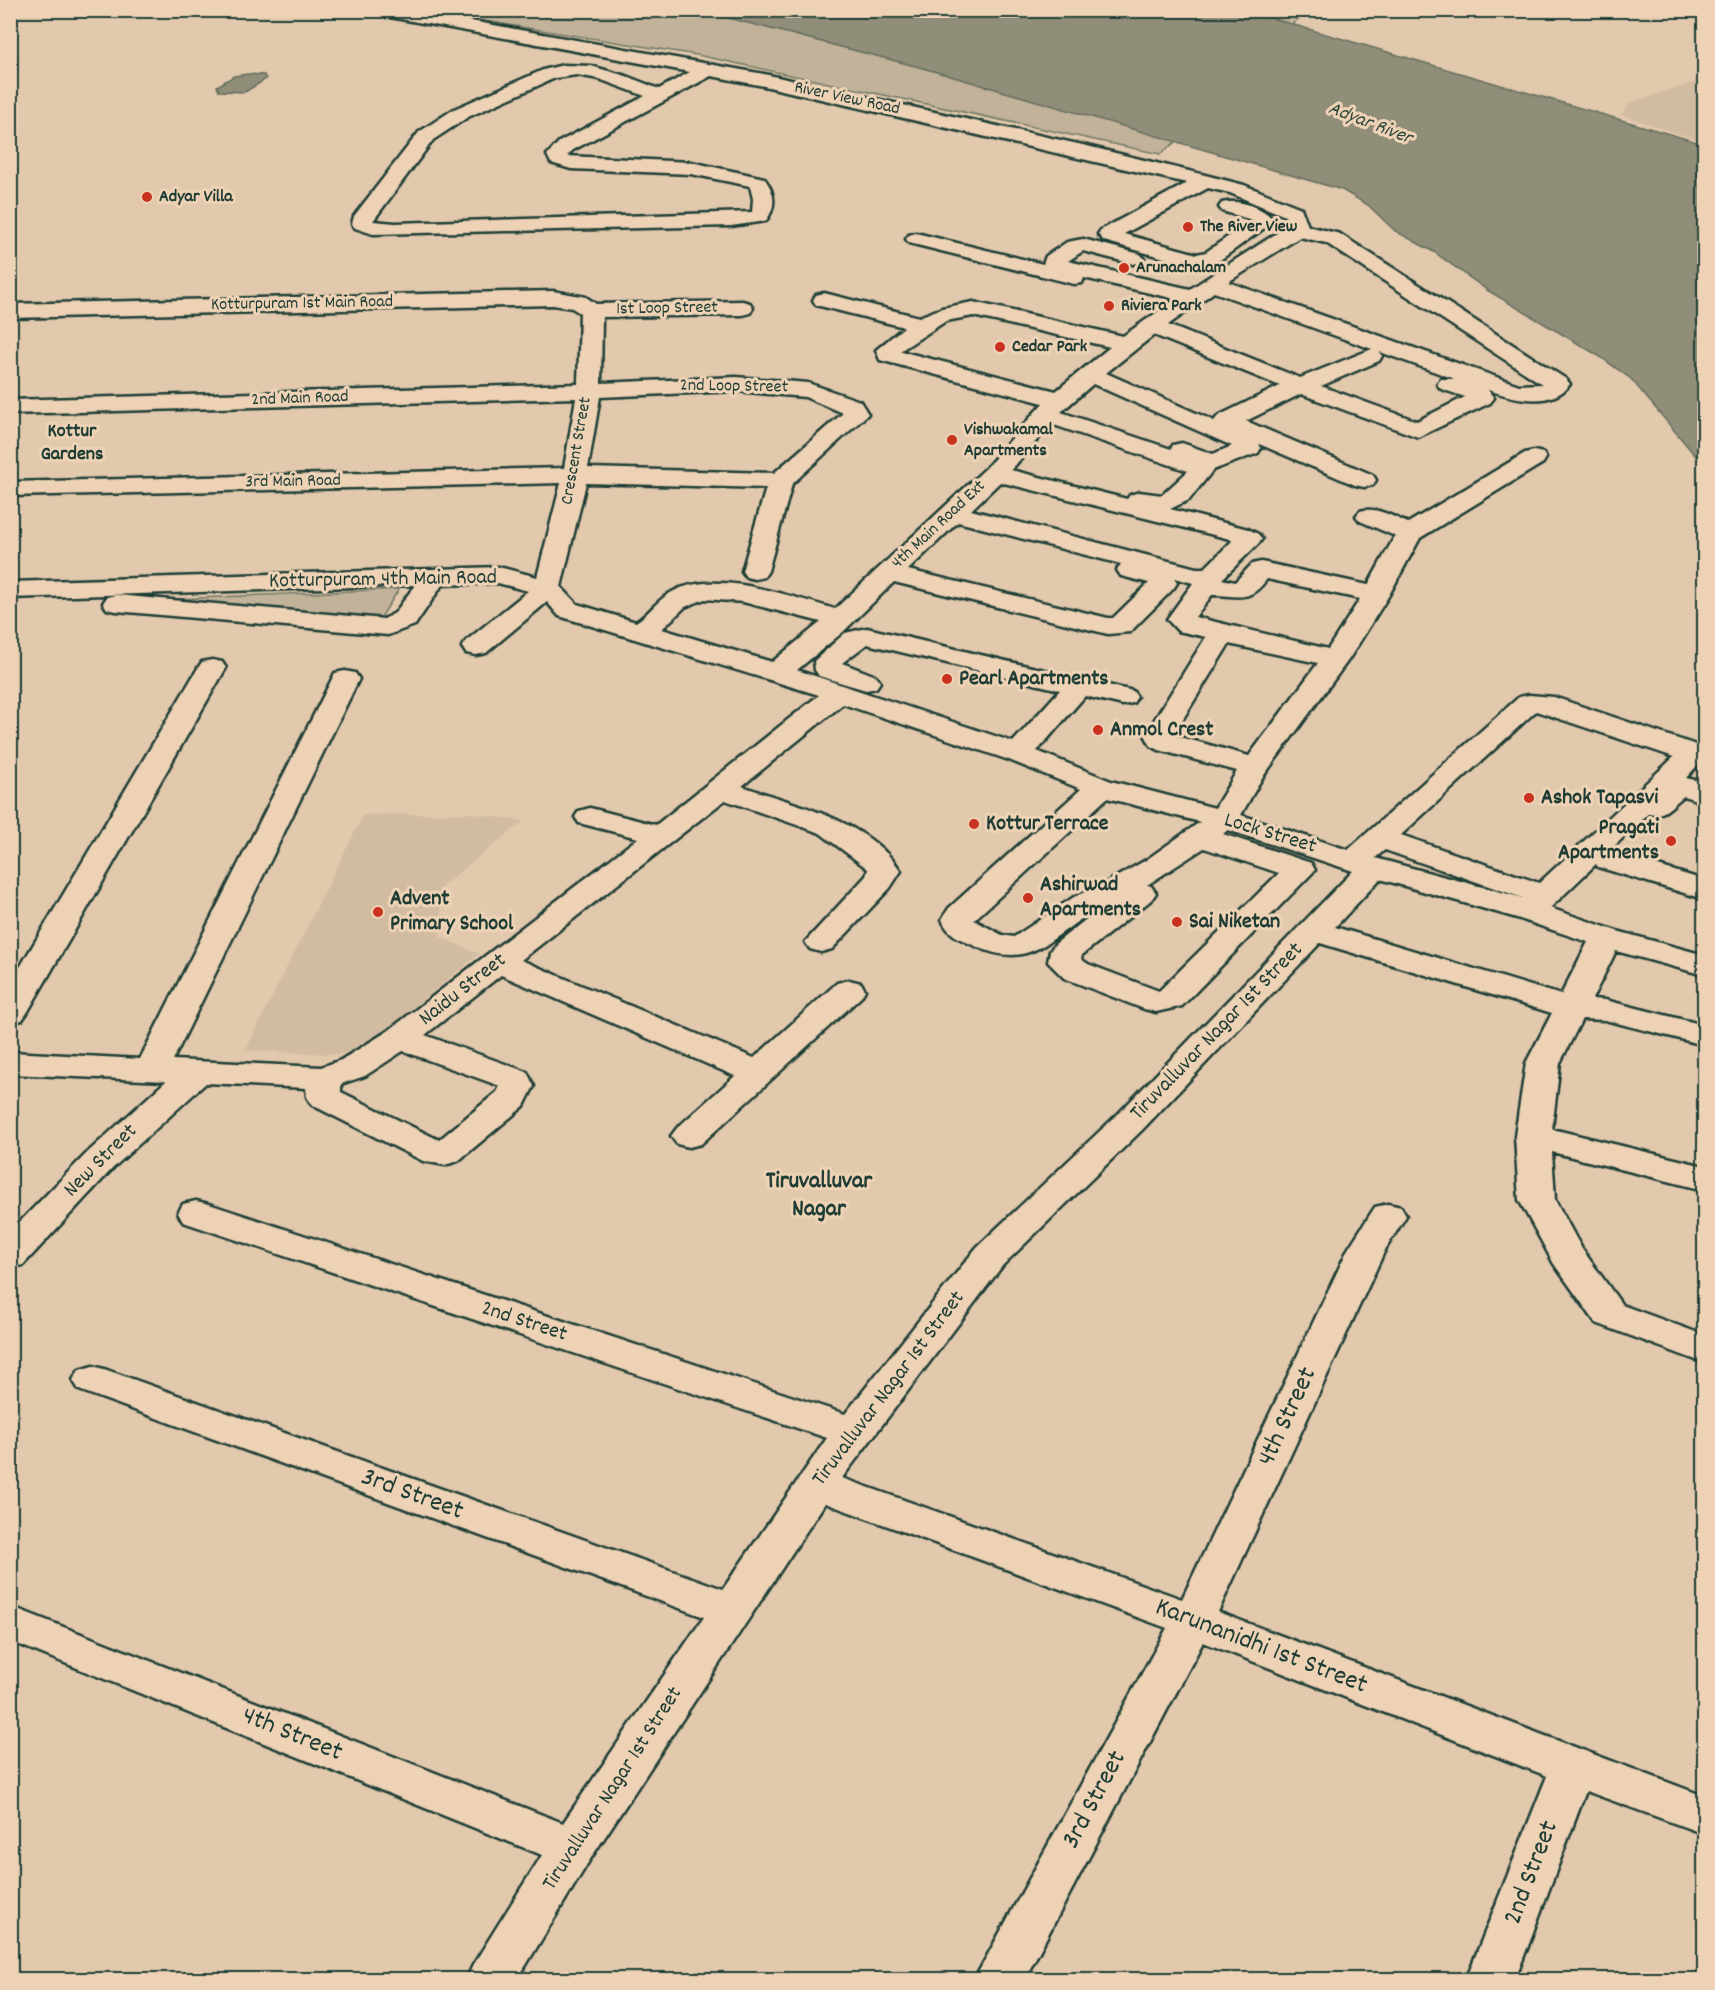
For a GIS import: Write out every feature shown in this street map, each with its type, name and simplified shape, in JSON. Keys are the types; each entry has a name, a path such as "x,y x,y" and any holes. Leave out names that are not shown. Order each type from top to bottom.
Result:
{"street":[{"name":"River View Road","path":"379,10 708,70 1087,152 1237,189 1294,212 1298,228"},
{"path":"660,96 589,70 562,70 549,74 461,113 426,136 364,216 362,224 383,229 431,228 742,219 762,214 762,188 757,182 703,169 571,163 558,159 557,155 566,146 660,96 708,70"},
{"path":"1181,195 1259,215 1264,218 1264,221 1213,256 1197,260 1111,237 1108,234 1205,181"},
{"path":"916,239 1201,292 1233,290 1303,318 1516,392 1532,393 1551,389 1558,384 1333,238 1298,228"},
{"name":"4th Main Road Ext","path":"777,672 840,619 998,470 1059,402 1095,370 1127,344 1201,292 1298,228"},
{"path":"1153,327 1415,430 1482,398 1480,395 1201,292 1083,245 1074,246 1054,261 1054,264 1201,292"},
{"name":"Kotturpuram 1st Main Road","path":"10,311 553,298 578,302 591,311"},
{"path":"824,300 923,325"},
{"name":"1st Loop Street","path":"591,311 742,308"},
{"path":"998,470 1161,505 1170,503 1202,470 1199,465 1046,397 888,355 887,350 923,325 958,308 973,309 1127,344"},
{"name":"Crescent Street","path":"548,588 575,475 589,390 591,311"},
{"path":"1226,421 1371,356"},
{"path":"1059,402 1085,405 1207,463 1220,461 1249,448 1247,444 1095,370"},
{"path":"1095,370 1226,421 1364,480"},
{"name":"2nd Loop Street","path":"589,390 736,384 765,385 808,390 852,406 856,414 780,481"},
{"name":"2nd Main Road","path":"10,406 589,390"},
{"path":"1364,856 1300,870 1170,999 1156,1002 1137,996 1076,971 1064,962 1066,951 1221,826 1256,767 1335,659 1376,595 1410,533 1534,458"},
{"path":"948,517 1196,576 1212,575 1249,539 1239,534 998,470"},
{"name":"3rd Main Road","path":"10,489 575,475 780,481"},
{"path":"755,571 780,481"},
{"path":"1370,516 1410,533"},
{"path":"888,573 1115,626 1125,624 1164,583 1159,578 948,517"},
{"path":"1335,659 1188,625 1180,619 1204,587 1238,591 1247,588 1261,570 1376,595"},
{"name":"Kotturpuram 4th Main Road","path":"10,590 500,575 548,588"},
{"path":"60,587 123,604 388,627 405,619 433,578"},
{"path":"476,647 548,588 568,610 641,630 839,693"},
{"path":"641,630 649,627 675,600 690,593 739,594 840,619"},
{"path":"1230,635 1219,638 1159,735 1161,740 1169,744 1256,767"},
{"path":"1079,686 1025,746 829,670 828,661 855,639 867,636 1079,686 1123,697"},
{"path":"10,1013 212,668"},
{"path":"152,1071 345,679"},
{"name":"Lock Street","path":"839,693 1025,746 1101,787 1221,826 1364,856 1535,903 1559,922 1606,938 1702,958"},
{"name":"Naidu Street","path":"10,1063 323,1078 353,1068 400,1038 721,789 839,693"},
{"name":"Tiruvalluvar Nagar 1st Street","path":"490,1980 573,1847 731,1609 853,1432 990,1256 1130,1122 1314,931 1364,856 1528,704 1544,703 1692,753 1690,758 1535,903"},
{"path":"1559,922 1566,905 1609,860 1671,788 1683,786 1704,794"},
{"path":"1101,787 960,915 958,919 960,925 1006,946 1017,948 1085,904 1117,890 1221,826"},
{"path":"721,789 831,827 880,863 885,871 879,881 821,942"},
{"path":"590,817 661,835"},
{"path":"1221,826 1300,870"},
{"path":"1609,860 1704,890"},
{"path":"1314,931 1570,1008 1605,1010 1704,1035"},
{"path":"1606,938 1543,1063 1533,1137 1537,1200 1567,1255 1609,1314 1704,1350"},
{"path":"498,962 758,1073"},
{"path":"689,1136 849,990"},
{"path":"323,1078 324,1097 436,1153 446,1153 512,1098 517,1086 515,1080 400,1038"},
{"name":"New Street","path":"10,1256 38,1224 139,1124 198,1072"},
{"path":"1533,1137 1704,1178"},
{"name":"2nd Street","path":"196,1213 853,1432"},
{"name":"4th Street","path":"1193,1620 1367,1249 1388,1216"},
{"name":"3rd Street","path":"93,1380 731,1609"},
{"name":"Karunanidhi 1st Street","path":"816,1484 1193,1620 1573,1767 1704,1815"},
{"name":"3rd Street","path":"998,1980 1193,1620"},
{"name":"4th Street","path":"10,1623 573,1847"},
{"name":"2nd Street","path":"1490,1980 1573,1767"}],"shaded area":[{"path":"422,11 701,11 857,49 1178,140 1160,154 697,55"},
{"path":"1224,11 1308,11 1289,27"},
{"path":"1704,79 1704,142 1622,115 1629,103"},
{"path":"399,589 378,622 175,599"},
{"name":"Advent Primary School","path":"471,813 524,821 442,886 440,937 479,954 356,1055 245,1051 363,815"}],"water":[{"name":"Adyar River","path":"701,11 1247,11 1704,144 1704,466 1631,379 1599,356 1487,290 1434,252 1395,231 1368,205 1342,190 923,68"},
{"path":"264,75 266,79 245,92 219,91 217,86 234,76"}],"place":[{"name":"Adyar Villa","path":"147,197"},
{"name":"The River View","path":"1188,227"},
{"name":"Arunachalam","path":"1124,268"},
{"name":"Riviera Park","path":"1109,306"},
{"name":"Cedar Park","path":"1000,347"},
{"name":"Vishwakamal Apartments","path":"952,440"},
{"name":"Pearl Apartments","path":"947,679"},
{"name":"Anmol Crest","path":"1098,730"},
{"name":"Ashok Tapasvi","path":"1529,798"},
{"name":"Kottur Terrace","path":"974,824"},
{"name":"Pragati Apartments","path":"1671,841"},
{"name":"Ashirwad Apartments","path":"1028,898"},
{"name":"Advent Primary School","path":"378,912"},
{"name":"Sai Niketan","path":"1177,922"}],"district":[{"name":"Kottur Gardens","path":"72,444"},
{"name":"Tiruvalluvar Nagar","path":"819,1196"}]}
